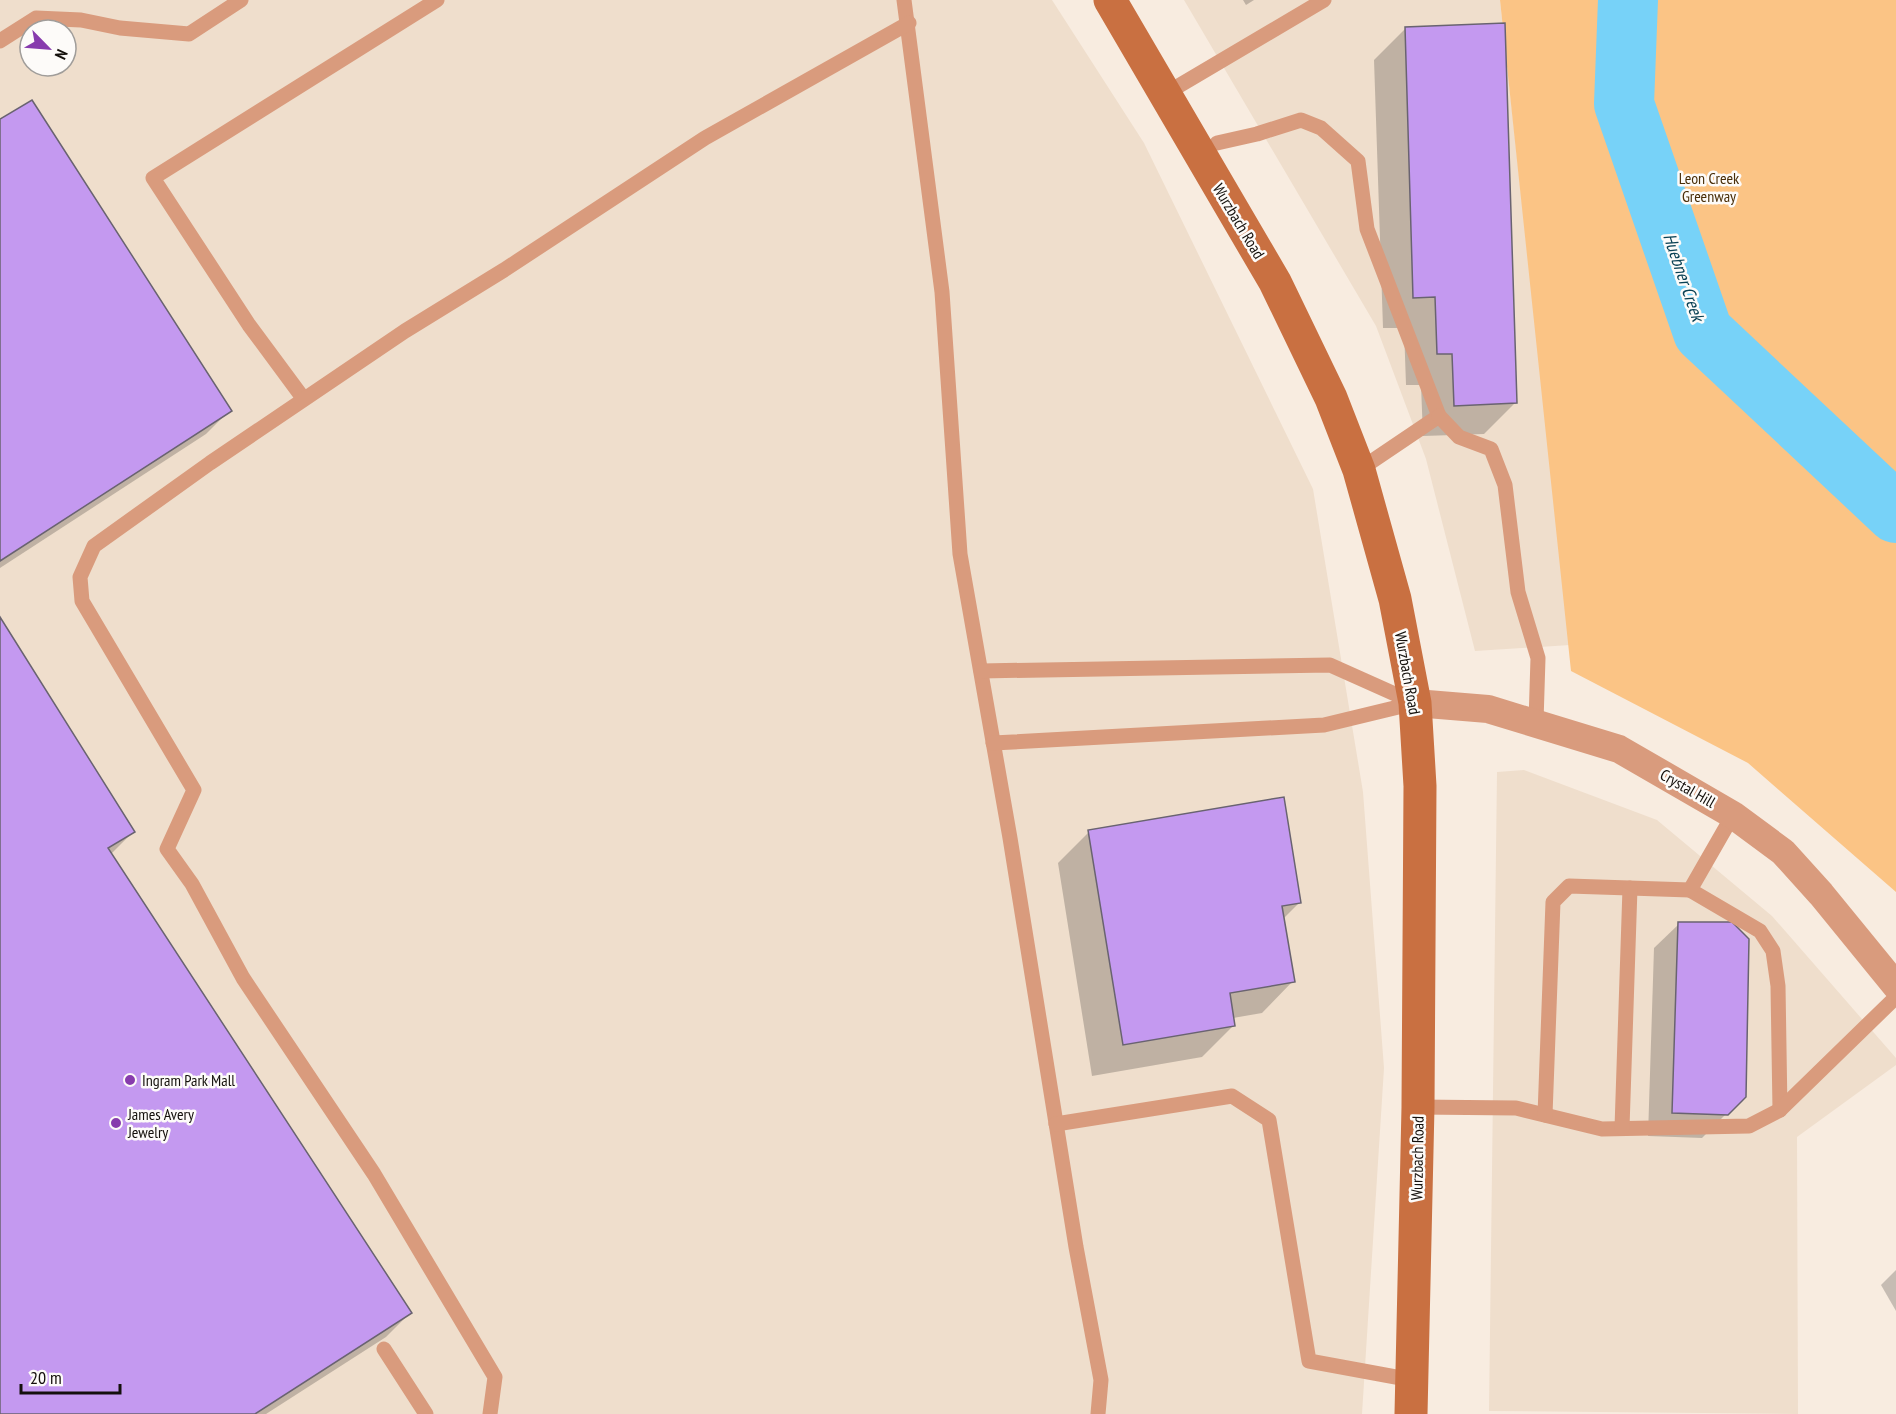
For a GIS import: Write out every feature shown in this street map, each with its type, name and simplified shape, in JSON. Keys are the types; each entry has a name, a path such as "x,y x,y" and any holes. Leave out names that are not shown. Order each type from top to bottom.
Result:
{"main road":[{"name":"Wurzbach Road","path":"1110,0 1275,282 1331,398 1359,470 1395,599 1415,703 1420,786 1418,1107 1411,1414"}],"street":[{"name":"Crystal Hill","path":"1415,703 1488,709 1619,748 1733,815 1783,852 1821,894 1896,986"}],"lane":[{"path":"0,41 36,18 81,20 120,28 189,34 242,0"},
{"path":"303,398 249,325 153,178 437,0"},
{"path":"904,0 909,23 942,292 960,554 1076,1247 1101,1380 1098,1414"},
{"path":"1165,94 1324,0"},
{"path":"490,1414 495,1377 374,1174 243,978 192,884 167,849 194,790 82,601 80,577 94,546 303,398 705,138 909,23"},
{"path":"1217,143 1257,134 1301,120 1321,128 1358,161 1367,229 1439,416 1459,437 1491,449 1505,485 1518,591 1538,658 1536,722"},
{"path":"1359,470 1439,416"},
{"path":"981,671 1330,665 1415,703"},
{"path":"993,743 1324,725 1415,703"},
{"path":"1690,890 1733,815"},
{"path":"1545,1115 1553,902 1569,886 1690,890 1760,931 1773,951 1778,986 1780,1110"},
{"path":"1622,1128 1630,888"},
{"path":"1418,1107 1516,1108 1602,1129 1749,1126 1780,1110 1896,997"},
{"path":"1056,1124 1232,1096 1269,1120 1310,1361 1412,1380"},
{"path":"384,1348 426,1414"}],"shaded area":[{"path":"0,0 1052,0 1144,143 1313,489 1363,792 1384,1068 1362,1414 0,1414"},
{"path":"1184,0 1500,0 1570,645 1475,651 1426,459 1376,326"},
{"path":"1524,770 1657,820 1772,916 1896,1058 1896,1065 1797,1137 1798,1414 1489,1411 1497,772"}],"green space":[{"name":"Leon Creek Greenway","path":"1500,0 1896,0 1896,892 1748,763 1571,671"}],"building":[{"path":"1505,23 1517,403 1454,406 1452,354 1437,354 1435,297 1413,298 1405,27"},
{"path":"32,100 232,411 0,561 0,119"},
{"name":"Ingram Park Mall","path":"0,617 135,832 108,848 412,1313 255,1414 0,1414"},
{"path":"1284,797 1301,903 1282,906 1295,982 1230,993 1235,1026 1123,1045 1088,830"},
{"path":"1678,922 1732,922 1749,939 1746,1097 1728,1115 1672,1113"}],"waterway":[{"name":"Huebner Creek","path":"1628,0 1624,104 1703,332 1896,513"}],"place":[{"name":"Ingram Park Mall","path":"130,1080"},
{"name":"James Avery Jewelry","path":"116,1123"}]}
